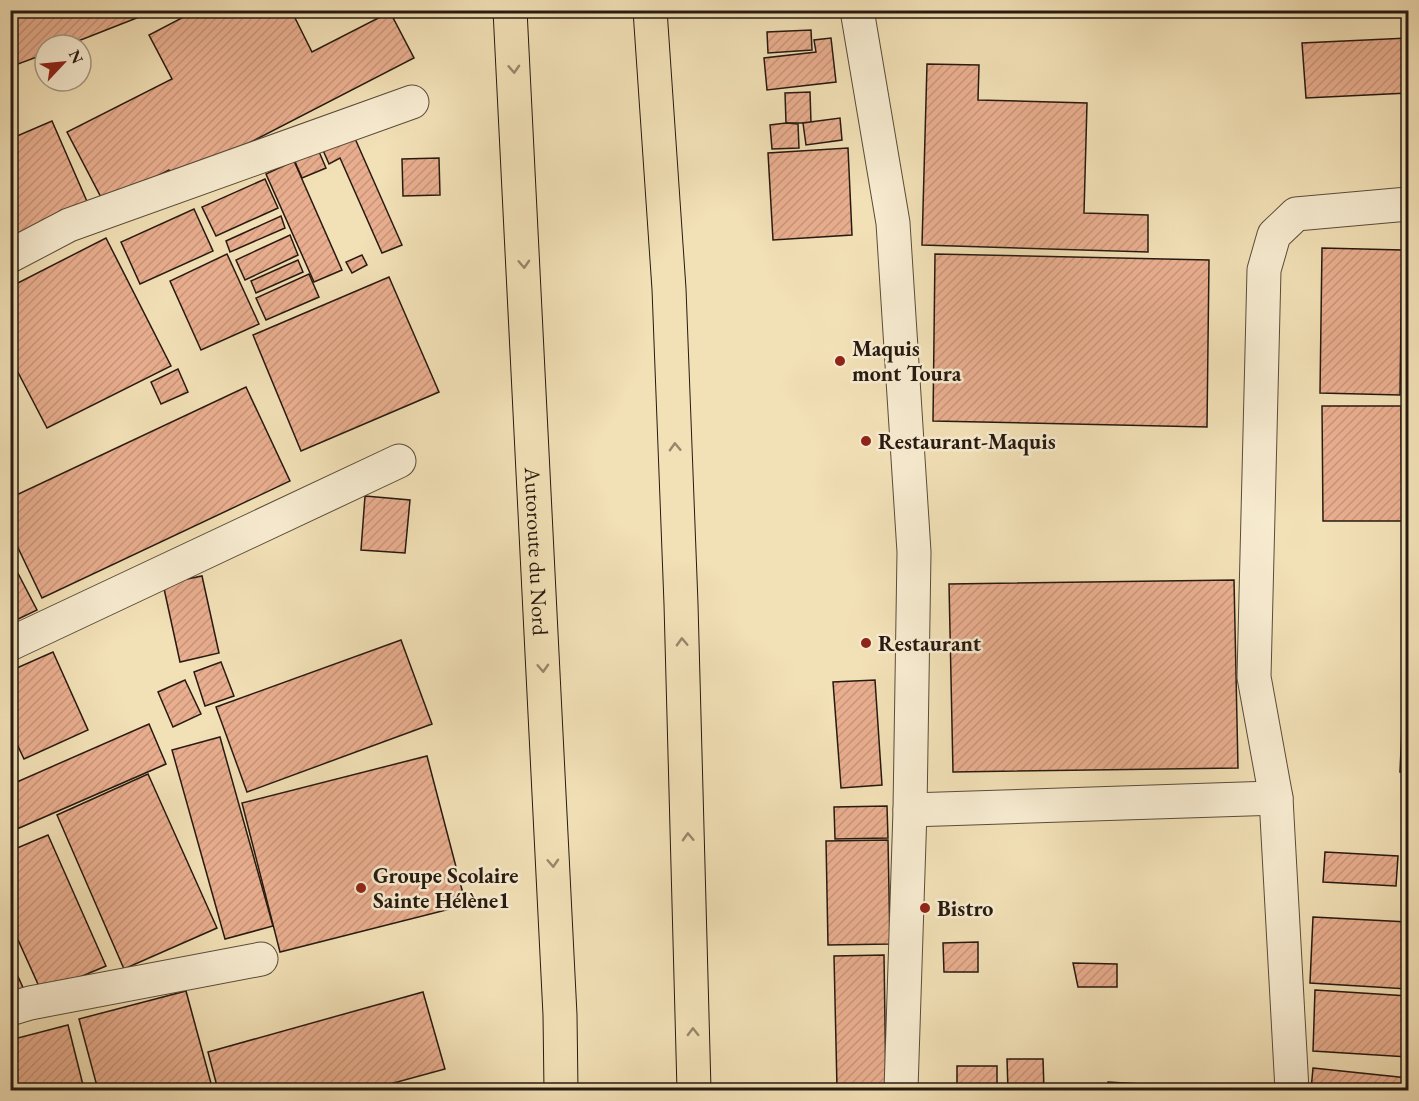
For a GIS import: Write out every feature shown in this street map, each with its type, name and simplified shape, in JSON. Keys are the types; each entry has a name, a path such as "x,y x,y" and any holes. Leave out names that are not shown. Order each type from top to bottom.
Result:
{"highway":[{"name":"Autoroute du Nord","path":"510,10 560,1015 561,1090"},
{"path":"650,10 670,336 681,604 694,1090"}],"street":[{"path":"856,10 893,223 914,552 910,810 901,1090"},
{"path":"10,256 69,225 412,102"},
{"path":"1292,1090 1276,798 1254,677 1264,270 1274,236 1296,214 1408,204"},
{"path":"10,644 399,462"},
{"path":"910,810 1276,798"},
{"path":"10,1009 30,1003 261,959"}],"building":[{"path":"10,10 157,10 93,35 93,33 33,33 33,58 10,67"},
{"path":"197,10 291,10 312,52 390,12 414,58 175,181 169,170 104,203 67,132 172,79 149,35"},
{"path":"811,30 812,50 768,53 767,32"},
{"path":"831,38 836,82 767,90 764,58 816,52 814,40"},
{"path":"1408,38 1408,93 1306,98 1302,43"},
{"path":"927,64 979,65 978,100 1087,103 1084,213 1148,215 1148,252 922,245"},
{"path":"810,92 811,123 786,123 785,93"},
{"path":"840,118 842,140 806,145 803,123"},
{"path":"52,121 89,206 10,240 10,139"},
{"path":"798,124 799,148 772,149 770,125"},
{"path":"353,134 402,245 382,253 340,158 329,164 322,148"},
{"path":"317,147 326,168 302,178 293,157"},
{"path":"848,148 852,235 773,240 768,153"},
{"path":"439,158 440,195 403,196 402,159"},
{"path":"294,161 342,270 314,282 266,174"},
{"path":"265,179 278,208 216,236 202,207"},
{"path":"194,209 213,251 140,284 121,242"},
{"path":"281,216 285,228 230,252 226,241"},
{"path":"290,235 298,255 245,280 236,260"},
{"path":"106,238 171,366 47,428 10,357 10,287"},
{"path":"1322,248 1402,250 1400,395 1320,393"},
{"path":"227,254 259,324 201,350 170,281"},
{"path":"935,254 1209,260 1207,427 933,421"},
{"path":"362,255 367,265 352,273 346,262"},
{"path":"298,260 303,272 256,293 251,281"},
{"path":"309,274 319,297 266,320 256,298"},
{"path":"389,277 439,392 301,451 253,335"},
{"path":"178,369 188,392 161,404 151,382"},
{"path":"246,387 290,481 42,598 10,531 10,498"},
{"path":"1322,406 1401,406 1402,521 1323,521"},
{"path":"365,496 410,500 405,553 361,550"},
{"path":"10,558 37,610 10,623"},
{"path":"202,576 219,653 180,662 163,584"},
{"path":"1234,580 1238,768 953,772 949,584"},
{"path":"401,640 432,724 247,792 216,707"},
{"path":"53,652 88,730 24,759 10,729 10,671"},
{"path":"221,662 234,696 205,706 194,672"},
{"path":"185,680 201,714 173,727 158,692"},
{"path":"875,680 882,785 841,788 833,682"},
{"path":"1403,705 1408,705 1408,772 1400,772"},
{"path":"149,724 166,764 10,832 10,785"},
{"path":"220,737 273,926 225,939 172,750"},
{"path":"427,756 466,905 280,952 242,803"},
{"path":"148,774 217,928 124,969 57,815"},
{"path":"887,806 888,838 835,839 834,807"},
{"path":"48,835 106,966 42,993 10,922 10,851"},
{"path":"888,840 890,944 828,945 826,841"},
{"path":"1325,852 1398,856 1396,886 1323,882"},
{"path":"1313,917 1408,922 1408,989 1310,983"},
{"path":"978,942 978,972 944,972 943,943"},
{"path":"884,955 886,1088 837,1088 834,956"},
{"path":"10,959 25,992 10,999"},
{"path":"1073,963 1117,964 1117,987 1078,987"},
{"path":"1315,990 1408,996 1408,1057 1313,1051"},
{"path":"186,991 212,1087 197,1090 98,1090 79,1019"},
{"path":"423,992 445,1069 368,1090 218,1090 208,1052"},
{"path":"68,1025 84,1089 10,1090 10,1040"},
{"path":"1007,1059 1043,1059 1044,1090 1008,1090"},
{"path":"957,1066 997,1066 997,1090 957,1090"},
{"path":"1313,1068 1408,1078 1408,1090 1311,1090"},
{"path":"1108,1082 1174,1086 1174,1090 1108,1090"}],"place":[{"name":"Maquis mont Toura","path":"840,361"},
{"name":"Restaurant-Maquis","path":"866,441"},
{"name":"Restaurant","path":"866,643"},
{"name":"Groupe Scolaire Sainte Hélène1","path":"361,888"},
{"name":"Bistro","path":"925,908"}]}
